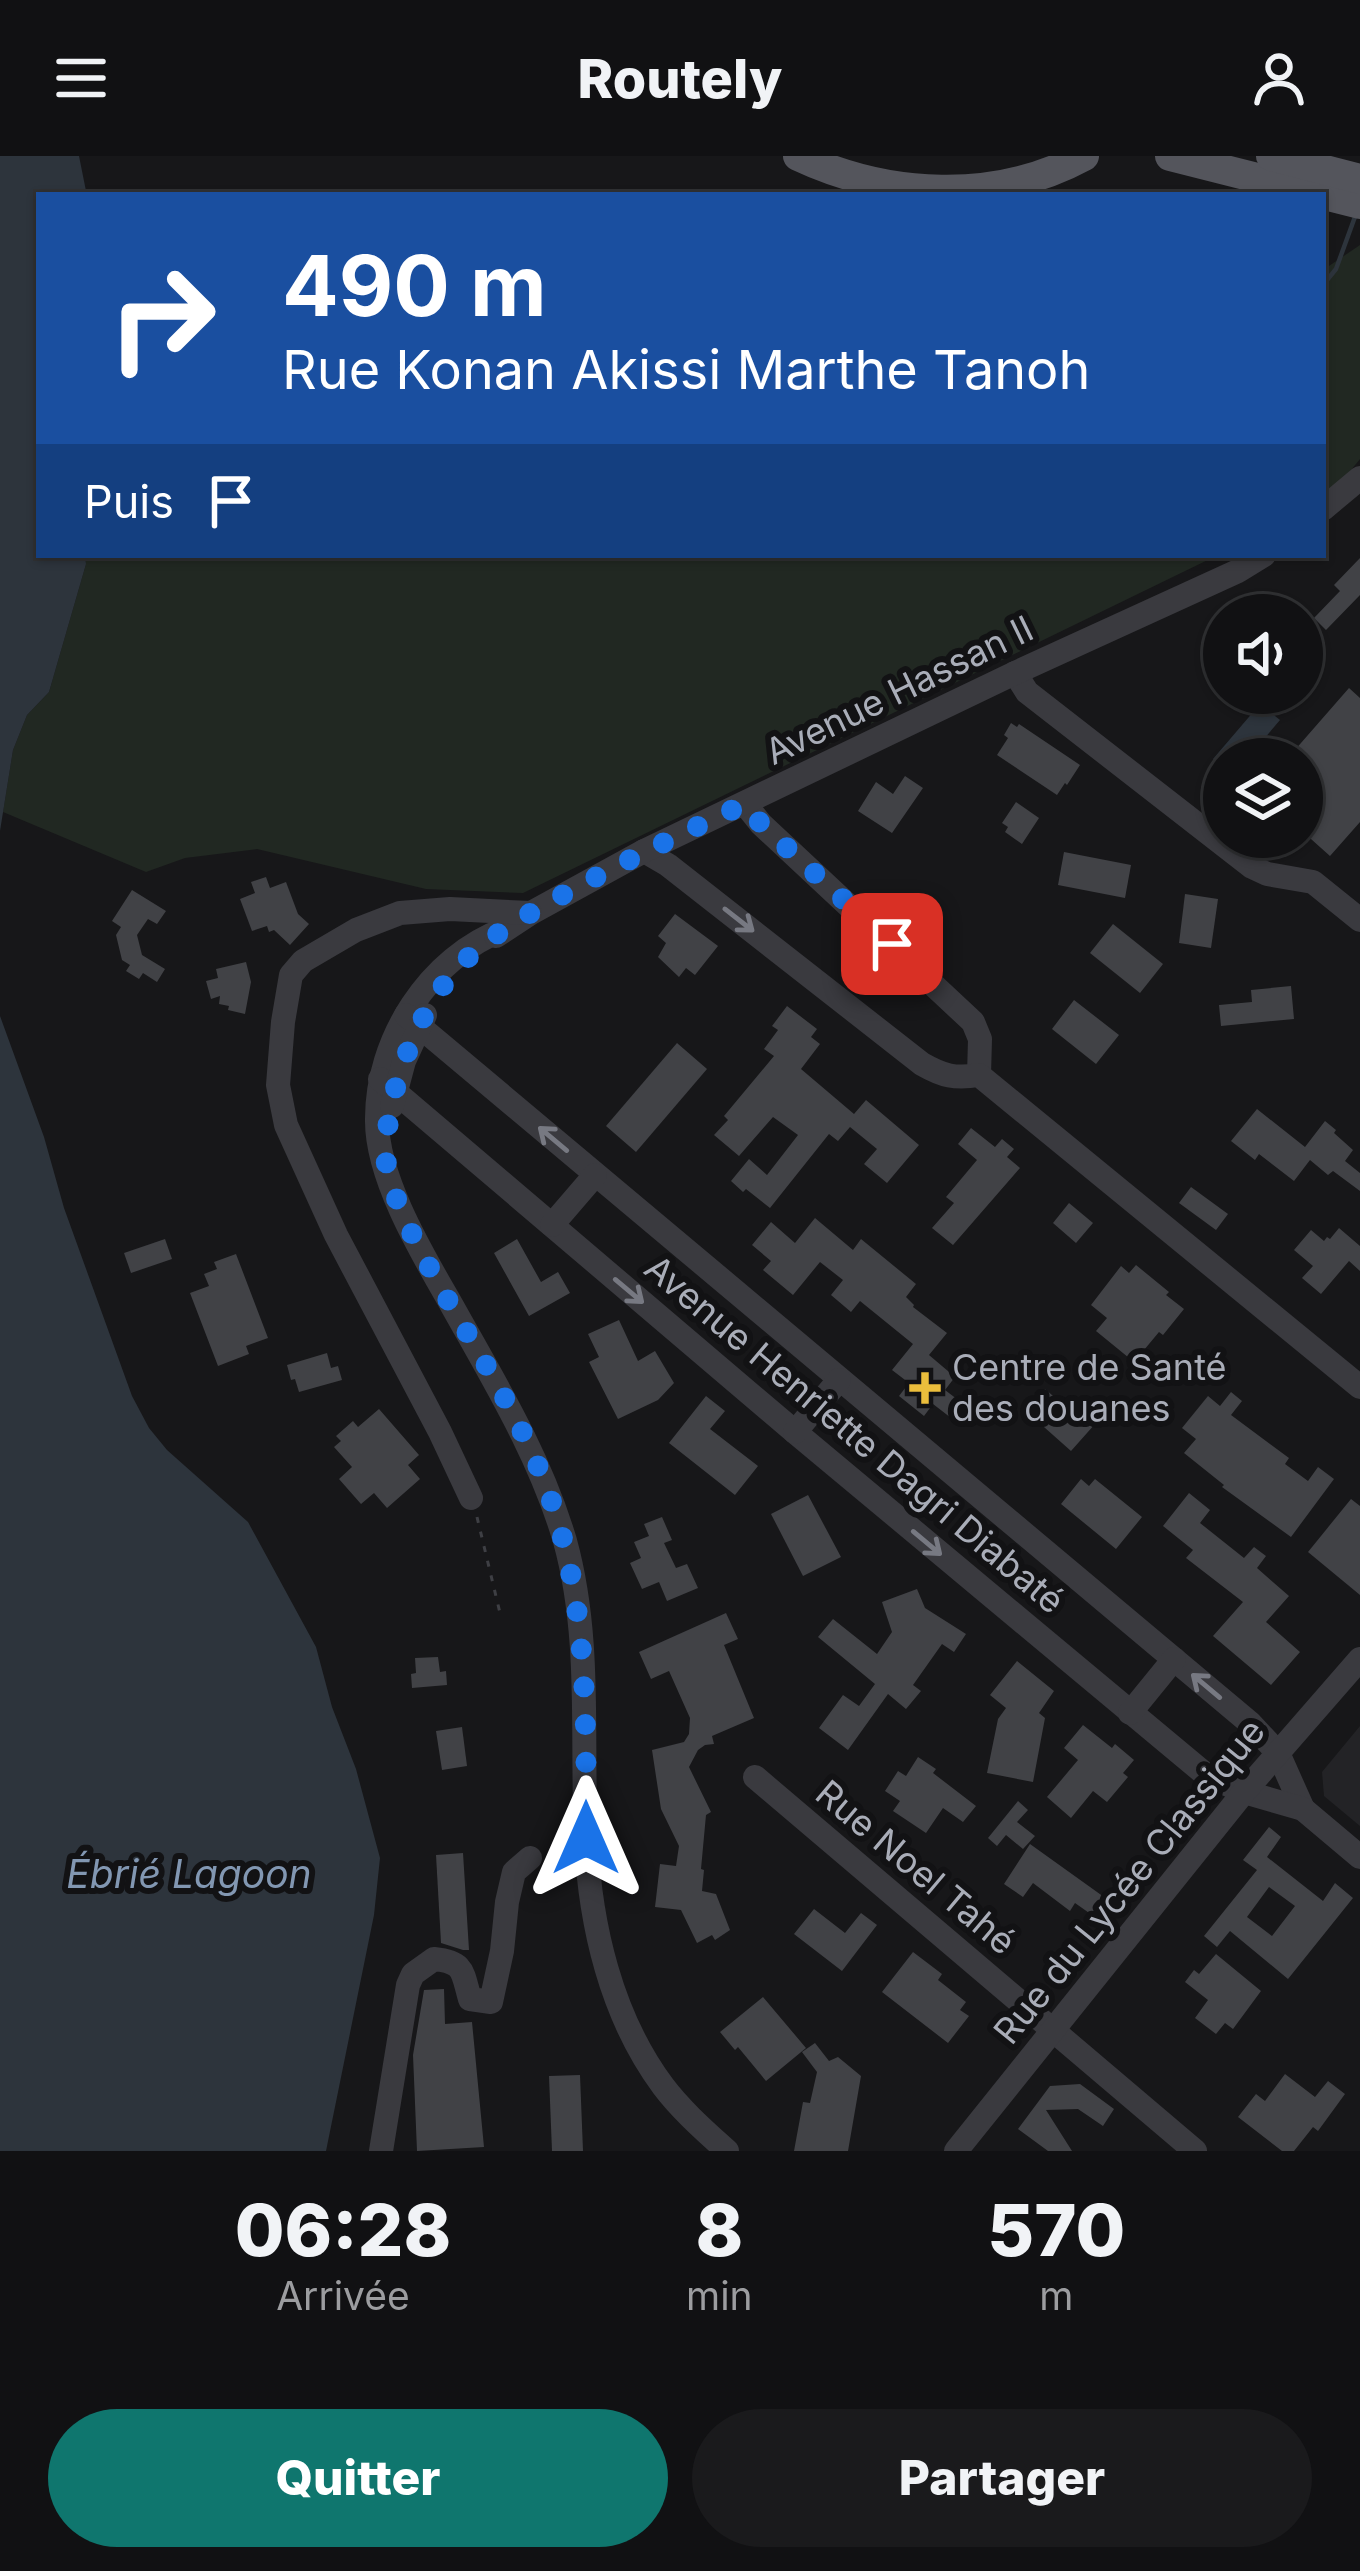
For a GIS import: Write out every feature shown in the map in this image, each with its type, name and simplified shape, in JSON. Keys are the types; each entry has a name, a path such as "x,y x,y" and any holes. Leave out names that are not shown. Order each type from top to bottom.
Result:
{"main road":[{"path":"798,156 857,179 949,190 1023,181 1084,156"},
{"path":"1170,156 1312,192"},
{"path":"1271,156 1360,178"},
{"path":"1326,195 1360,204"}],"street":[{"name":"Avenue Hassan II","path":"727,2151 663,2086 631,2034 608,1976 594,1916 586,1838 584,1651 565,1541 525,1436 424,1256 386,1168 392,1045 459,967 531,913 644,851 1259,558"},
{"path":"1016,673 1027,692 1252,867 1313,883 1360,920"},
{"path":"745,804 973,1022 980,1039 980,1075"},
{"path":"644,851 922,1064 943,1076 980,1075"},
{"path":"471,1498 336,1235 286,1125 278,1085 283,1022 291,975 303,961 356,930 400,914 450,909 531,913"},
{"name":"Avenue Henriette Dagri Diabaté","path":"412,1021 1250,1723 1278,1753 1303,1809"},
{"path":"980,1075 1360,1387"},
{"name":"Avenue Henriette Dagri Diabaté","path":"387,1086 1205,1774 1244,1792 1303,1809 1360,1857"},
{"path":"552,1225 596,1175"},
{"path":"795,1432 839,1380"},
{"path":"1130,1713 1174,1659"},
{"name":"Rue du Lycée Classique","path":"956,2151 1244,1792 1360,1659"},
{"name":"Rue Noel Tahé","path":"755,1777 1195,2151"},
{"path":"381,2151 407,1985 413,1974 434,1959 452,1960 460,1966 470,1999 491,2002 514,1872 530,1858"}],"path":[{"path":"471,1498 500,1613"}],"shaded area":[{"path":"1360,245 1360,459 1342,481 1326,491 1326,268"},
{"path":"85,558 1212,558 523,893 426,889 257,849 185,858 146,872 3,812 13,750 27,715 49,692"},
{"path":"1360,1726 1360,1826 1324,1796 1322,1772"}],"water":[{"path":"0,156 79,156 86,192 36,192 36,558 85,558 86,564 49,692 27,715 13,750 0,831"},
{"path":"1251,714 1272,714 1280,720 1265,738 1231,738"},
{"name":"Ébrié Lagoon","path":"0,1016 132,1396 167,1450 248,1522 316,1647 356,1769 380,1858 374,1915 326,2151 0,2151"}],"building":[{"path":"1360,558 1360,595 1326,630 1323,609 1340,591 1334,585"},
{"path":"1349,688 1360,698 1360,822 1330,856 1323,850 1323,738 1305,738"},
{"path":"1011,723 1080,765 1057,795 997,755"},
{"path":"905,776 923,788 892,833 858,811 876,782 893,794"},
{"path":"1016,802 1039,818 1022,844 1005,832 1008,827 1002,823"},
{"path":"1064,852 1131,865 1125,898 1058,885"},
{"path":"266,877 270,888 286,882 298,914 309,924 290,945 267,926 252,931 240,899 255,893 251,882"},
{"path":"132,890 166,911 157,924 148,919 137,935 142,955 165,969 157,982 143,973 139,979 126,971 130,965 122,960 116,935 121,927 112,921"},
{"path":"1185,894 1218,899 1211,948 1179,943"},
{"path":"675,914 718,946 695,975 686,968 679,977 658,957 666,943 658,936"},
{"path":"1113,924 1163,964 1140,993 1090,953"},
{"path":"246,962 251,982 245,1014 219,1004 220,996 211,999 206,981 218,978 216,969"},
{"path":"1291,986 1294,1019 1221,1026 1219,1005 1252,1002 1251,990"},
{"path":"1074,1000 1119,1035 1096,1064 1052,1029"},
{"path":"787,1006 817,1029 811,1037 820,1044 801,1069 854,1114 866,1100 919,1145 887,1183 864,1164 877,1149 850,1127 838,1141 829,1134 770,1208 731,1181 749,1159 767,1175 798,1135 773,1117 739,1156 714,1135 774,1056 764,1049 778,1030 772,1026"},
{"path":"677,1043 707,1069 636,1152 606,1126"},
{"path":"1257,1109 1305,1147 1325,1121 1353,1150 1345,1161 1360,1173 1360,1191 1310,1160 1294,1181 1259,1154 1255,1160 1231,1141"},
{"path":"971,1128 995,1147 1002,1139 1014,1149 1007,1157 1020,1168 953,1245 932,1228 954,1203 946,1197 977,1160 958,1144"},
{"path":"1191,1187 1228,1214 1216,1230 1179,1203"},
{"path":"1069,1203 1093,1223 1076,1243 1053,1223"},
{"path":"815,1218 853,1250 861,1239 916,1284 906,1297 947,1333 929,1355 955,1377 945,1390 966,1406 955,1421 933,1404 924,1416 899,1396 909,1383 892,1370 913,1344 860,1301 851,1312 831,1295 843,1280 820,1262 793,1295 763,1270 771,1261 752,1245 771,1222 795,1243"},
{"path":"1339,1228 1360,1246 1360,1271 1349,1261 1321,1294 1302,1278 1313,1266 1294,1250 1311,1230 1324,1241"},
{"path":"165,1239 172,1259 131,1273 124,1253"},
{"path":"517,1239 541,1282 558,1272 570,1293 529,1316 494,1253"},
{"path":"236,1254 268,1338 246,1346 249,1354 218,1366 190,1293 209,1286 204,1274 217,1269 214,1262"},
{"path":"1136,1265 1184,1309 1134,1362 1096,1331 1107,1318 1091,1305 1121,1266 1129,1273"},
{"path":"619,1320 638,1361 655,1351 674,1383 658,1400 618,1419 589,1362 599,1357 588,1334"},
{"path":"327,1353 331,1368 338,1366 342,1380 299,1392 287,1365"},
{"path":"1045,1389 1095,1424 1071,1451 1026,1411"},
{"path":"1231,1392 1242,1401 1231,1415 1289,1458 1285,1464 1308,1481 1318,1467 1334,1479 1291,1537 1184,1453 1196,1439 1182,1428 1208,1396 1220,1406"},
{"path":"706,1396 725,1411 710,1429 758,1466 735,1495 669,1443"},
{"path":"379,1409 419,1455 408,1465 420,1479 387,1508 374,1493 361,1504 339,1479 352,1467 334,1447 341,1441 336,1436 353,1421 358,1427"},
{"path":"1081,1479 1089,1486 1095,1479 1142,1517 1116,1549 1061,1504"},
{"path":"1189,1493 1210,1510 1200,1523 1244,1558 1254,1547 1266,1556 1257,1568 1289,1596 1266,1622 1300,1652 1271,1685 1213,1636 1243,1602 1186,1558 1193,1550 1163,1526"},
{"path":"808,1495 841,1557 803,1576 771,1514"},
{"path":"1351,1499 1360,1506 1360,1595 1308,1552"},
{"path":"662,1517 672,1540 664,1543 676,1568 687,1564 698,1588 667,1601 659,1582 642,1589 630,1563 641,1558 634,1542 649,1536 644,1524"},
{"path":"917,1589 925,1608 966,1634 954,1652 942,1644 913,1685 921,1691 906,1709 888,1694 848,1750 819,1728 843,1695 859,1706 875,1684 818,1637 833,1619 877,1654 892,1632 882,1602"},
{"path":"726,1613 738,1639 724,1645 754,1718 712,1736 714,1744 698,1750 689,1767 711,1812 706,1815 702,1891 716,1894 730,1930 715,1940 712,1935 697,1943 681,1910 655,1907 660,1864 676,1866 679,1846 661,1809 652,1750 684,1742 690,1718 669,1671 651,1679 639,1652"},
{"path":"438,1657 447,1685 412,1688 415,1658"},
{"path":"1017,1661 1054,1691 1039,1713 1045,1718 1033,1782 987,1773 998,1719 1006,1708 990,1695"},
{"path":"1083,1725 1134,1760 1123,1773 1128,1777 1107,1802 1093,1791 1071,1818 1047,1797 1078,1760 1064,1748"},
{"path":"462,1727 467,1766 442,1770 436,1731"},
{"path":"918,1757 976,1806 963,1822 943,1808 926,1833 893,1811 900,1801 885,1791 898,1771 906,1776"},
{"path":"1018,1801 1028,1810 1017,1822 1035,1836 1023,1849 1006,1835 997,1846 988,1838"},
{"path":"1269,1827 1281,1837 1267,1857 1323,1901 1335,1883 1353,1898 1288,1979 1230,1931 1217,1947 1204,1936 1257,1870 1243,1860","holes":["1269,1887 1295,1906 1272,1936 1247,1917"]},
{"path":"1030,1844 1104,1897 1092,1915 1075,1903 1070,1911 1033,1883 1023,1897 1004,1884"},
{"path":"463,1853 469,1950 441,1943 436,1855"},
{"path":"814,1909 845,1933 861,1913 877,1925 842,1971 794,1934"},
{"path":"913,1952 942,1974 938,1980 966,2002 960,2010 969,2016 948,2043 882,1992"},
{"path":"1216,1954 1261,1991 1233,2029 1225,2023 1216,2034 1195,2018 1208,2000 1185,1982"},
{"path":"444,1989 445,2024 472,2022 484,2147 417,2151 413,2055 424,1990"},
{"path":"763,1997 806,2048 766,2081 720,2032"},
{"path":"815,2043 829,2061 838,2057 861,2076 848,2151 794,2151 803,2102 810,2103 817,2072 802,2052"},
{"path":"1285,2074 1315,2097 1328,2081 1345,2094 1318,2131 1313,2127 1294,2151 1282,2151 1238,2117 1256,2094 1265,2101"},
{"path":"580,2075 583,2151 552,2151 549,2076"},
{"path":"1080,2084 1114,2109 1103,2126 1078,2109 1046,2110 1072,2151 1048,2151 1018,2129 1050,2086"}],"waterway":[{"path":"1326,281 1336,269 1356,214"}],"place":[{"name":"Centre de Santé des douanes","path":"925,1388"}],"route":[{"path":"586,1838 584,1651 565,1541 525,1436 424,1256 386,1168 394,1093 404,1061 442,987 505,929 644,851 745,804 892,944"}]}
